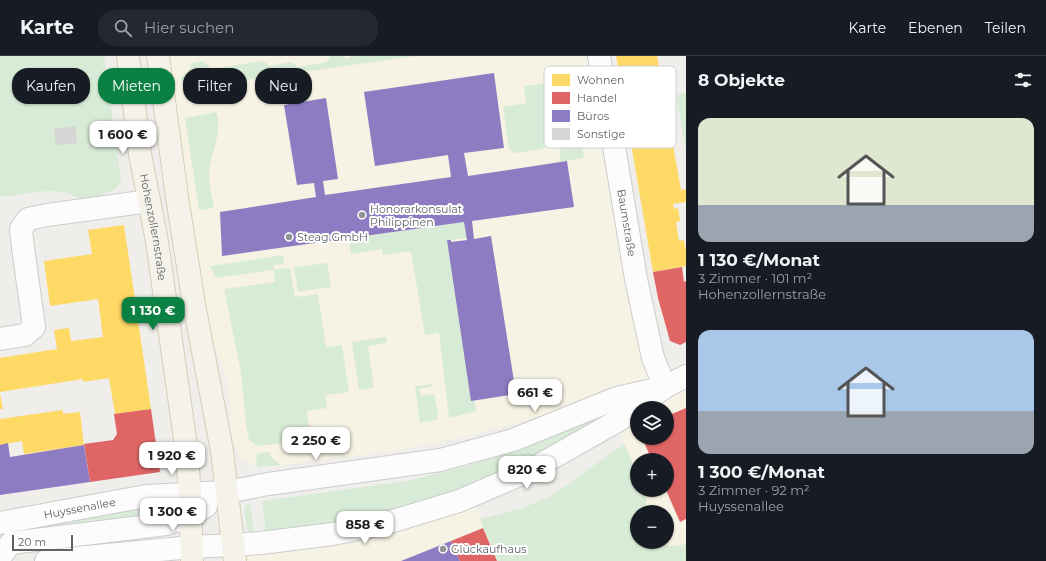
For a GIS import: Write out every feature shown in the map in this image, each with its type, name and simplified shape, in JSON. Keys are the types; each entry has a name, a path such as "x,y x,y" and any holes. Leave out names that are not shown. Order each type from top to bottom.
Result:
{"main road":[{"name":"Hohenzollernstraße","path":"128,56 140,154 157,242 186,446 208,496"},
{"path":"158,56 189,274 222,451 208,496 190,516 198,552"},
{"path":"208,496 234,553"}],"street":[{"name":"Baumstraße","path":"599,56 601,66"},
{"name":"Baumstraße","path":"614,148 636,279 653,358 665,387"},
{"path":"0,339 25,335 34,327 21,229 28,219 149,201"},
{"path":"46,561 198,552 234,553 387,523 459,501 529,471 619,420 665,387 686,376"},
{"name":"Huyssenallee","path":"0,523 146,496 208,496 268,484 458,456 513,440 617,398 665,387"},
{"path":"0,557 11,543 166,524 190,516"},
{"path":"0,557 4,561"},
{"path":"0,557 10,561"}],"shaded area":[{"path":"161,56 594,56 596,66 544,66 544,148 612,148 655,376 617,392 563,410 462,437 401,450 256,467 240,457 231,434 229,386 199,302 168,104 175,104 175,68 163,68"},
{"path":"686,379 686,543 682,545 674,546 674,505 645,505 646,497 674,497 674,453 630,453 630,457 624,444 619,424 630,416 630,445 674,445 674,401 652,401"},
{"path":"474,502 497,561 237,561 260,545"}],"green space":[{"path":"0,56 104,56 106,68 98,68 98,104 111,104 121,181 115,189 100,196 87,198 79,198 65,192 47,191 0,197"},
{"path":"331,56 343,56 347,59 351,56 416,56 312,71 312,68 255,68 255,79 247,80 247,68 217,68 263,61 270,66 292,62 297,67 326,62"},
{"path":"202,61 210,68 190,68 192,63"},
{"path":"544,83 544,148 512,153 511,150 509,150 503,107 526,103 524,86"},
{"path":"686,93 686,151 676,95"},
{"path":"216,112 218,119 218,133 209,170 214,208 199,210 185,118"},
{"path":"561,148 583,148 584,158 559,162"},
{"path":"464,222 467,238 451,240 476,411 449,418 439,333 425,335 411,251 383,255 382,249 351,254 349,238"},
{"path":"283,255 284,264 273,265 274,270 216,278 210,266"},
{"path":"327,263 331,287 298,292 294,267"},
{"path":"290,268 295,297 318,294 326,347 342,345 349,392 326,395 327,408 307,411 311,440 258,446 249,440 241,372 224,289 275,282 274,270"},
{"path":"386,337 387,343 368,346 374,388 359,390 352,342"},
{"path":"433,384 433,386 419,389 421,396 434,394 438,413 437,420 420,423 415,386"},
{"path":"610,412 515,467 444,496 379,514 266,533 262,501 407,481 467,466"},
{"path":"624,444 630,457 630,497 647,497 646,505 630,505 630,549 674,549 674,546 686,543 686,561 497,561 480,519 523,508 551,496"},
{"path":"269,452 271,457 281,465 257,467 256,456 258,453"},
{"path":"250,504 254,532 248,531 245,518 246,505"},
{"path":"158,505 159,514 80,522 0,536 0,532"}],"building: Wohnen":[{"path":"616,56 657,56 659,66 618,66"},
{"path":"632,148 673,148 681,190 686,189 686,202 673,204 674,209 678,208 680,221 676,222 679,241 684,240 686,266 653,272"},
{"path":"124,225 151,409 115,414 109,378 83,382 83,379 0,392 0,358 57,349 54,330 69,328 71,341 103,337 98,299 50,306 44,261 92,254 88,230"},
{"path":"0,393 3,409 0,409"},
{"path":"63,410 63,414 80,412 84,445 24,454 22,441 0,445 0,419"}],"building: Handel":[{"path":"682,267 684,282 686,281 686,342 680,345 670,341 658,298 653,272"},
{"path":"686,408 686,519 680,522 674,505 673,505 669,497 674,497 674,453 649,453 645,445 674,445 674,413"},
{"path":"151,409 160,472 90,482 84,444 113,440 117,434 114,414"},
{"path":"483,528 497,561 460,561 451,541"}],"building: Büros":[{"name":"Steag GmbH","path":"494,73 504,148 464,153 468,176 567,161 574,207 472,221 474,239 491,236 516,394 471,401 447,240 451,240 451,242 467,240 464,222 222,256 220,212 316,197 314,183 297,185 284,105 312,104 312,100 326,98 338,179 323,181 325,195 451,177 448,155 375,166 364,92"},
{"path":"8,443 10,457 84,445 90,482 0,495 0,445"},
{"name":"Glückaufhaus","path":"451,541 460,561 401,561"}],"building: Sonstige":[{"path":"75,126 77,143 56,145 54,129"}],"place":[{"name":"Honorarkonsulat Philippinen","path":"362,215"},
{"name":"Steag GmbH","path":"289,237"},
{"name":"Glückaufhaus","path":"443,549"}]}
